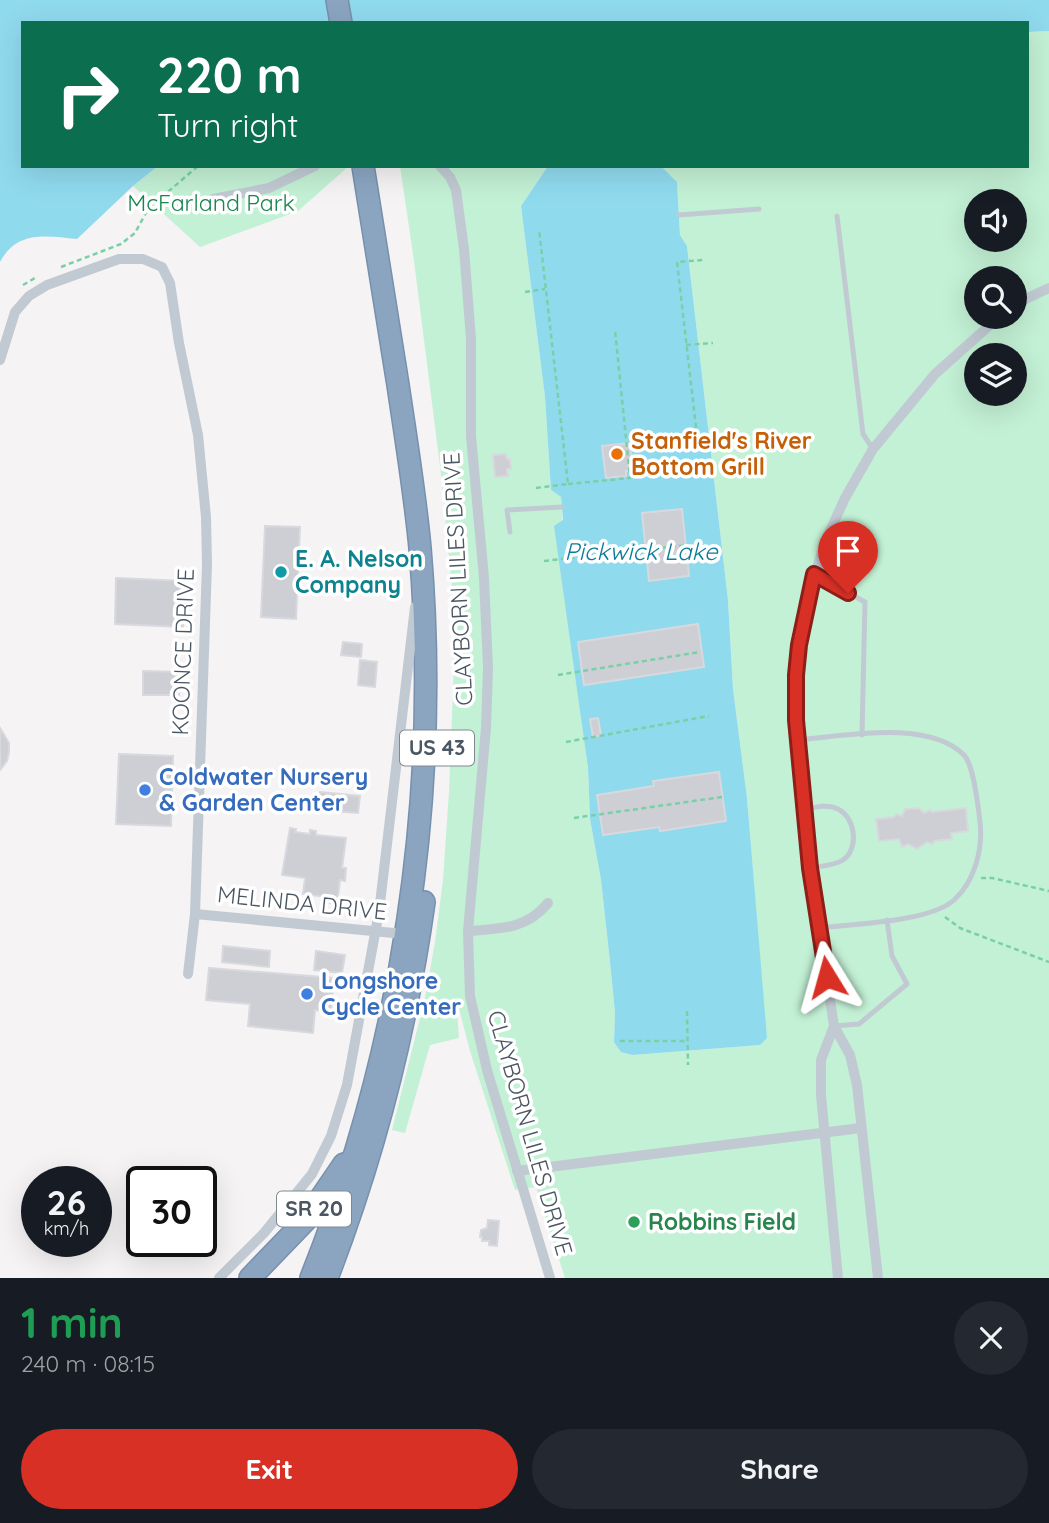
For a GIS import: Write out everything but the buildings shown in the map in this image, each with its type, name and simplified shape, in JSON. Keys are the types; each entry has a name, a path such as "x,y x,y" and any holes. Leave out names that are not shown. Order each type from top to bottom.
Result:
{"highway":[{"path":"337,0 341,21"},
{"path":"351,0 355,21"},
{"name":"US 43","path":"327,1278 387,1097 407,1011 427,879 436,772 437,622 429,516 377,209 364,168"},
{"name":"US 43","path":"311,1278 342,1196 363,1128 392,1009 417,847 425,742 426,676 420,549 377,209 377,168"},
{"name":"SR 20","path":"250,1278 305,1222 342,1167 363,1128"}],"street":[{"path":"213,200 270,188 311,168"},
{"name":"CLAYBORN LILES DRIVE","path":"442,168 456,190 464,249 471,339 471,429 482,554 488,668 486,728 468,931 468,966 473,1011 550,1278"},
{"name":"KOONCE DRIVE","path":"0,360 15,312 29,296 47,285 119,259 143,258 162,267 170,284 198,435 206,517 207,564 195,914 188,974"},
{"path":"1027,299 1049,289"},
{"path":"878,1278 857,1086 850,1055 834,1026 810,868 798,740 796,675 814,574 845,498 873,449 935,374 986,329"},
{"path":"219,1278 264,1233 312,1174 331,1136 347,1085 377,931 420,549"},
{"path":"468,931 513,928 539,914 548,903"},
{"name":"MELINDA DRIVE","path":"195,914 404,934"},
{"path":"834,1026 821,1060 823,1133 838,1278"},
{"path":"347,1085 372,1092"},
{"path":"517,1171 861,1128"}],"lane":[{"path":"679,215 759,209"},
{"path":"837,216 863,434 873,449"},
{"path":"510,533 507,510 562,507"},
{"path":"814,574 865,602 862,735"},
{"path":"798,740 900,731 937,738 965,756 976,790 982,836 974,874 954,901 923,915 819,928"},
{"path":"805,809 825,806 840,810 850,821 853,833 852,849 843,860 810,868"},
{"path":"834,1026 859,1024 907,984 892,956 887,920"}],"path":[{"path":"50,271 121,244 135,233 148,209 196,168"},
{"path":"539,229 568,484"},
{"path":"696,436 677,262 703,260"},
{"path":"21,287 39,276"},
{"path":"525,292 545,289"},
{"path":"536,488 630,478 615,330"},
{"path":"686,345 713,343"},
{"path":"544,561 687,545"},
{"path":"558,675 699,652"},
{"path":"566,742 709,716"},
{"path":"574,818 722,797"},
{"path":"977,879 992,878 1049,891"},
{"path":"945,917 960,928 1049,962"},
{"path":"687,1012 688,1065"},
{"path":"620,1041 688,1041"}],"green space":[{"path":"1049,31 1049,1278 565,1278 536,1187 515,1190 470,1051 456,997 459,1038 430,1045 405,1133 392,1130 425,998 435,942 443,880 454,665 452,589 441,474 400,168 547,168 521,206 545,397 551,490 561,497 569,625 588,768 590,819 601,880 610,962 615,1013 614,1042 633,1055 760,1045 758,936 747,798 733,689 728,600 687,246 680,235 677,182 663,168 1029,168 1029,32"},
{"name":"McFarland Park","path":"156,168 347,168 298,211 200,247 133,186"}],"water":[{"path":"0,0 1049,0 1049,31 1029,32 1029,21 21,21 21,168 156,168 77,239 33,237 15,244 0,262"},
{"name":"Pickwick Lake","path":"547,168 663,168 677,182 680,235 687,246 728,600 733,689 747,798 767,1038 760,1045 633,1055 621,1052 614,1042 615,1013 601,880 590,819 588,768 554,526 563,520 561,497 551,490 545,397 521,206"}],"place":[{"name":"Stanfield's River Bottom Grill","path":"617,454"},
{"name":"E. A. Nelson Company","path":"281,572"},
{"name":"Coldwater Nursery & Garden Center","path":"145,790"},
{"name":"Longshore Cycle Center","path":"307,994"},
{"name":"Robbins Field","path":"634,1222"}],"route":[{"path":"827,977 810,868 796,720 796,675 799,645 814,574 848,593"}]}
